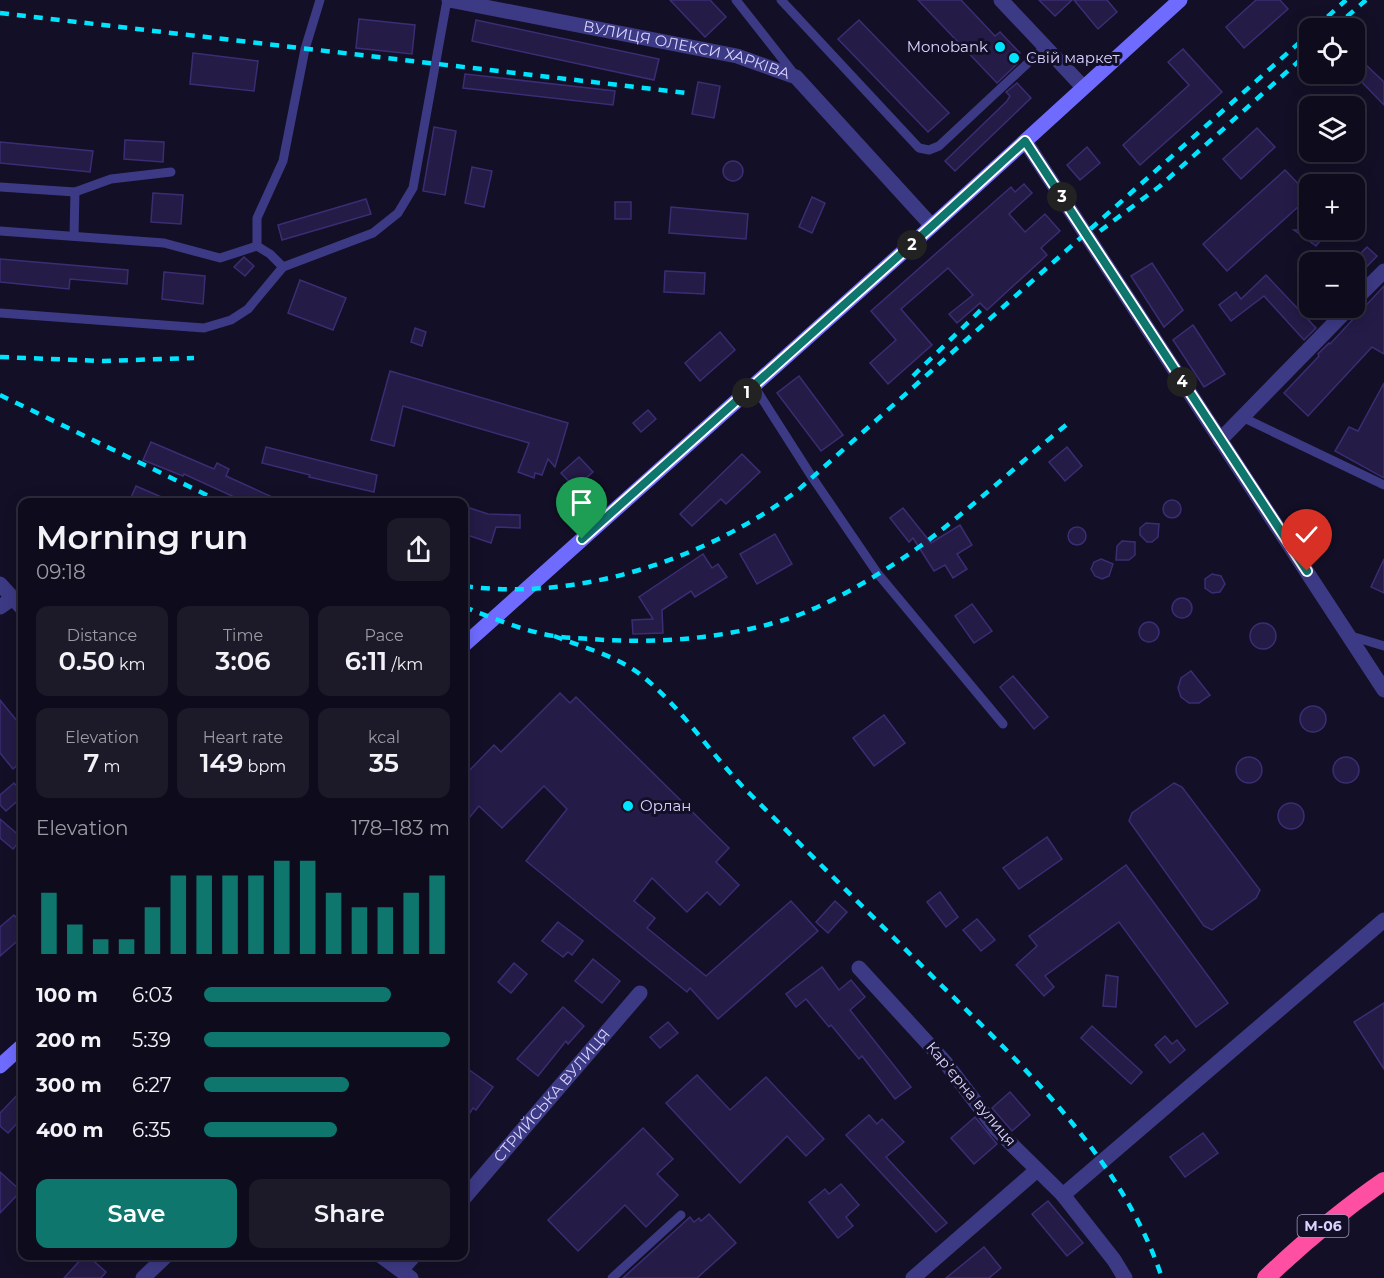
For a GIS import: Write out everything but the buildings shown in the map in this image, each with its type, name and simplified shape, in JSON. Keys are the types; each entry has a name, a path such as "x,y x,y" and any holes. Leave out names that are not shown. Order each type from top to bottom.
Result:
{"highway":[{"name":"М-06","path":"1266,1278 1308,1238 1384,1181"}],"street":[{"name":"ВУЛИЦЯ ОЛЕКСИ ХАРКІВА","path":"448,0 737,56 796,77 932,226"},
{"path":"1001,0 1083,87"},
{"path":"468,641 932,226 1180,0"},
{"path":"1025,141 1351,636 1384,690"},
{"path":"1365,290 1384,271"},
{"path":"1220,440 1339,318"},
{"path":"0,584 18,603"},
{"path":"0,607 18,603"},
{"path":"1063,1195 1384,920"},
{"name":"Карʼєрна вулиця","path":"859,968 945,1062 996,1129 1063,1195 1114,1260 1125,1278"},
{"name":"СТРИЙСЬКА ВУЛИЦЯ","path":"468,1193 640,993"},
{"path":"0,1066 18,1050"},
{"path":"914,1278 1037,1170"},
{"path":"143,1278 162,1260"},
{"path":"387,1260 406,1274 412,1260"}],"lane":[{"path":"257,246 257,219 283,161 305,49 320,0"},
{"path":"0,313 204,328 231,320 248,309 283,267 373,232 398,213 413,188 434,63 448,0"},
{"path":"736,0 796,77"},
{"path":"781,0 919,148 929,150 939,146 1045,47"},
{"path":"0,187 75,192 111,179 171,172"},
{"path":"74,236 75,192"},
{"path":"0,231 164,243 220,258 257,246 270,254 283,267"},
{"path":"754,386 878,574 1003,723"},
{"path":"1242,417 1384,485"},
{"path":"1351,636 1384,646"},
{"path":"612,1278 681,1215"}],"railway":[{"path":"1326,18 1346,0"},
{"path":"1345,18 1366,0"},
{"path":"0,13 687,93"},
{"path":"468,586 507,589 551,587 595,581 639,570 682,555 723,537 761,515 797,491 1299,43"},
{"path":"1100,231 1160,186 1299,61"},
{"path":"913,376 984,307"},
{"path":"0,357 103,361 194,358"},
{"path":"0,395 213,498"},
{"path":"468,609 542,634 640,641 714,635 787,619 841,596 926,542 1072,420"},
{"path":"554,636 618,661 653,685 751,795 1001,1044 1034,1079 1096,1153 1145,1234 1162,1278"}],"place":[{"name":"Monobank","path":"1000,47"},
{"name":"Свій маркет","path":"1014,58"},
{"name":"Орлан","path":"628,806"}],"route":[{"path":"582,539 1025,141 1307,571"}]}
